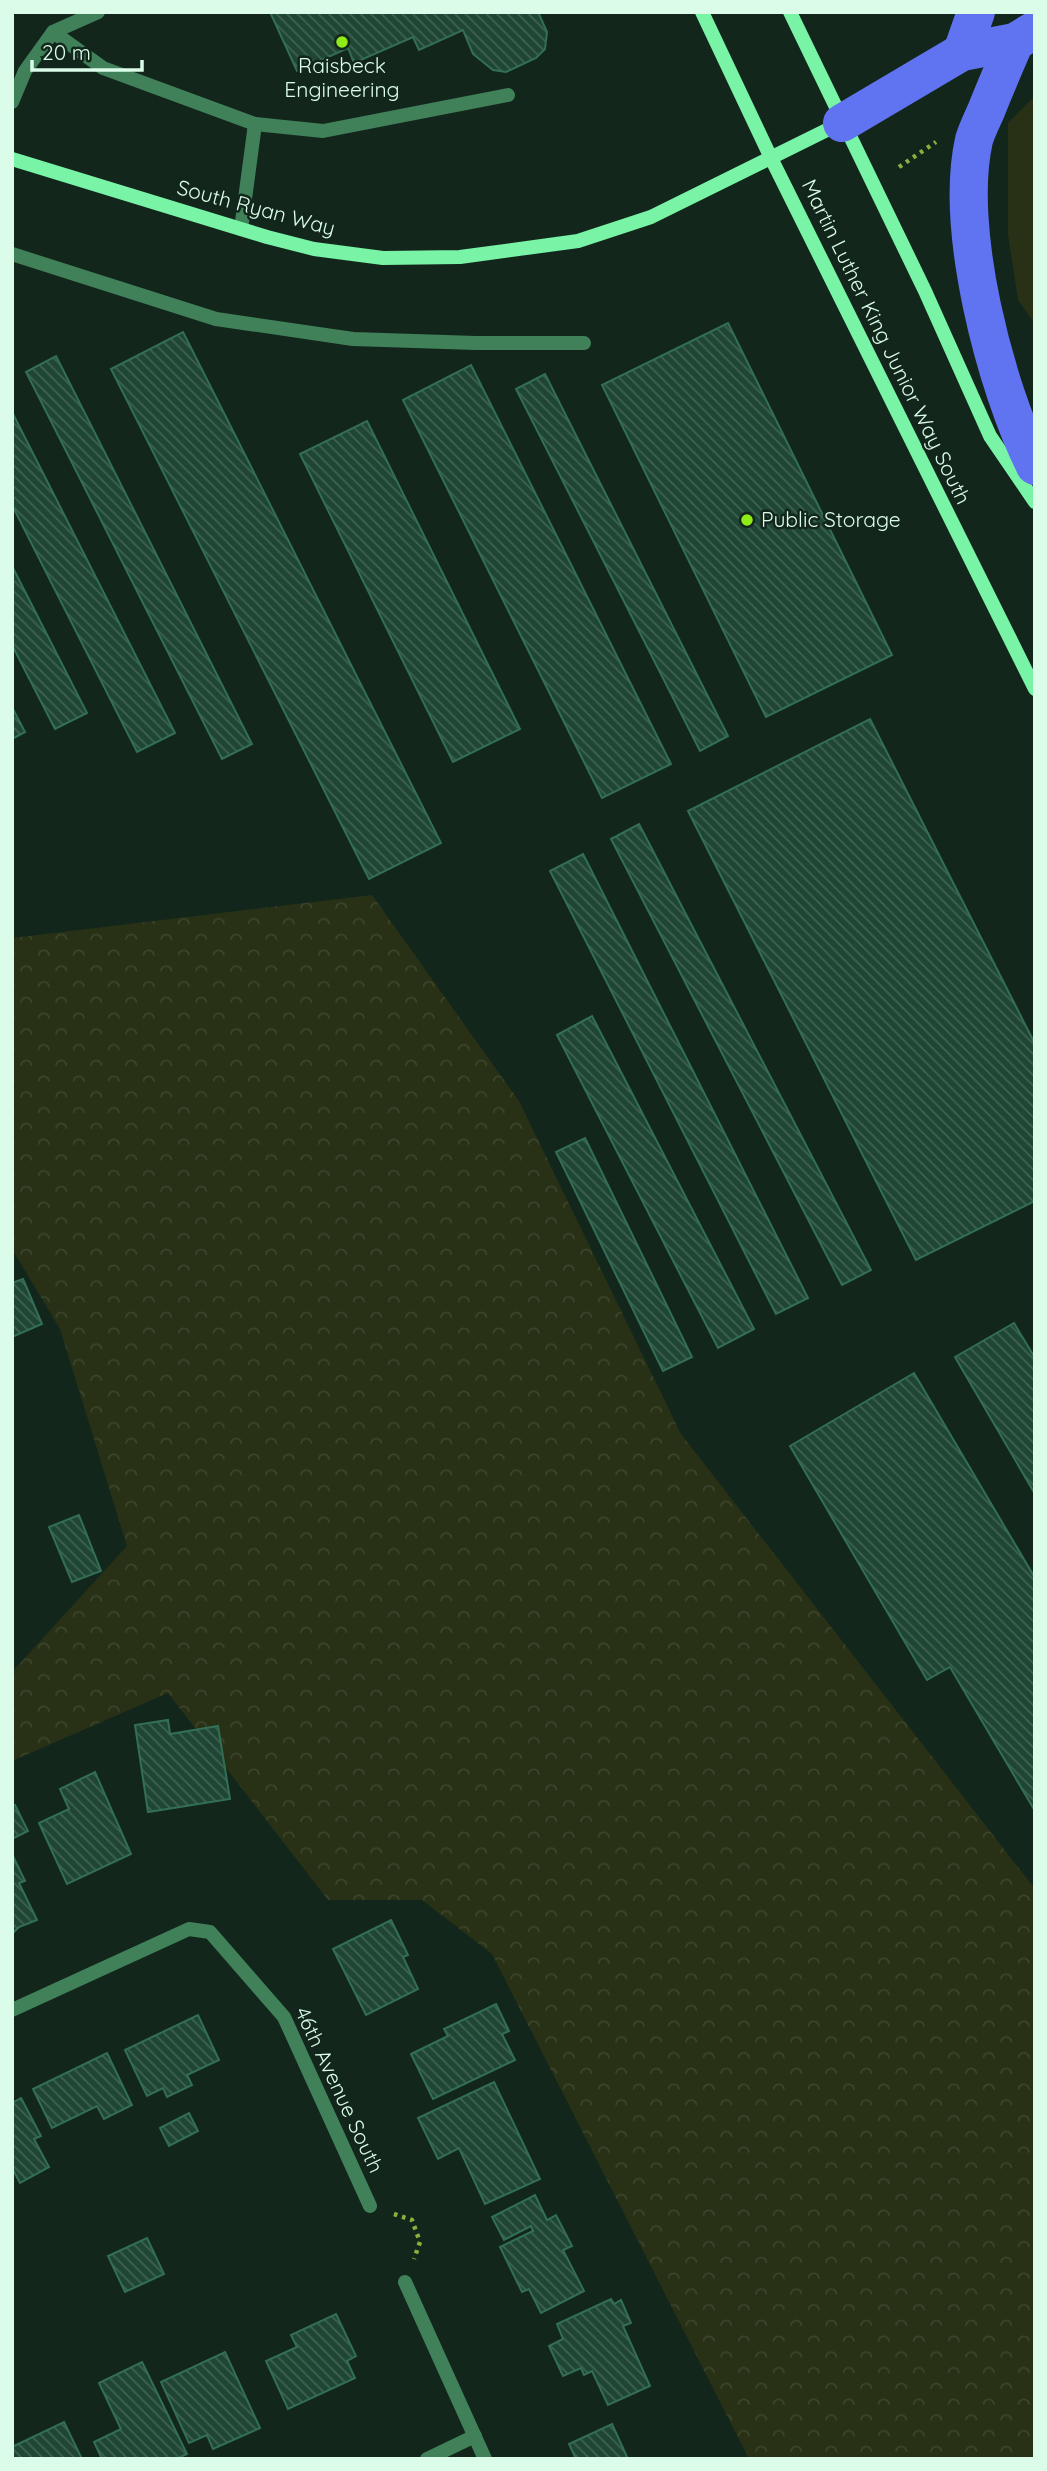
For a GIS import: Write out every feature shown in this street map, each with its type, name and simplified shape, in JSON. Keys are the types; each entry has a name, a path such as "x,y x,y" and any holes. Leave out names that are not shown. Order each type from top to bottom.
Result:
{"highway":[{"path":"962,52 975,12"},
{"path":"842,123 962,52 1025,36"},
{"path":"1025,36 974,140 969,188 971,247 989,332 1020,436 1035,466"}],"main road":[{"name":"Martin Luther King Junior Way South","path":"702,12 771,158 1035,689"},
{"path":"790,12 925,291 990,436 1035,502"},
{"name":"South Ryan Way","path":"12,159 314,249 383,258 460,257 514,252 578,241 651,217 842,123"}],"street":[{"path":"12,102 25,71 53,32 98,12"},
{"path":"53,32 103,68 255,124 323,131 508,95"},
{"path":"241,229 255,124"},
{"path":"12,254 216,319 353,339 584,343"},
{"name":"46th Avenue South","path":"12,2010 189,1929 210,1932 284,2017 370,2206"},
{"path":"404,2283 485,2459"},
{"path":"427,2459 475,2436"}],"path":[{"path":"899,167 936,142"},
{"path":"370,2206 412,2220 420,2242 404,2283"}],"green space":[{"path":"1035,96 1035,324 1018,300 1008,235 1008,123"},
{"path":"372,895 519,1101 681,1434 1035,1889 1035,2459 749,2459 492,1954 422,1900 328,1900 168,1693 12,1761 12,1672 127,1546 60,1329 12,1249 12,938"}],"building":[{"name":"Raisbeck Engineering","path":"270,12 538,12 547,32 545,49 536,58 506,72 493,70 473,54 463,30 419,50 413,37 354,63 348,48 297,71"},
{"name":"Public Storage","path":"728,323 892,655 766,717 602,385"},
{"path":"183,332 441,843 369,879 111,369"},
{"path":"56,356 252,744 222,759 26,372"},
{"path":"471,365 671,764 602,798 403,400"},
{"path":"545,374 728,736 700,751 516,389"},
{"path":"12,412 175,733 137,752 12,505"},
{"path":"367,421 520,729 453,762 300,454"},
{"path":"12,566 87,713 55,729 12,645"},
{"path":"12,707 25,732 12,739"},
{"path":"870,719 1035,1044 1035,1201 916,1260 688,811"},
{"path":"639,824 871,1270 842,1285 611,839"},
{"path":"583,854 808,1298 776,1314 550,871"},
{"path":"592,1016 754,1329 718,1348 557,1035"},
{"path":"585,1138 692,1357 663,1371 556,1152"},
{"path":"23,1279 42,1324 12,1337 12,1283"},
{"path":"1014,1323 1035,1358 1035,1494 955,1357"},
{"path":"914,1373 1035,1578 1035,1811 950,1667 927,1680 790,1446"},
{"path":"79,1515 101,1571 72,1582 49,1527"},
{"path":"168,1720 170,1734 218,1726 230,1799 148,1812 135,1725"},
{"path":"95,1772 131,1854 67,1884 39,1823 69,1809 60,1789"},
{"path":"15,1805 28,1831 12,1839 12,1806"},
{"path":"12,1854 25,1881 19,1883 37,1920 19,1927 12,1934"},
{"path":"391,1920 408,1955 403,1957 418,1989 366,2015 333,1949"},
{"path":"496,2004 509,2031 502,2034 515,2060 433,2099 411,2054 448,2036 444,2029"},
{"path":"198,2015 219,2060 187,2075 192,2085 167,2097 163,2088 147,2096 125,2050"},
{"path":"107,2053 132,2105 104,2119 97,2106 52,2128 33,2089"},
{"path":"494,2082 540,2179 485,2204 459,2148 438,2159 418,2118"},
{"path":"21,2098 41,2136 34,2139 49,2167 20,2183 12,2168 12,2103"},
{"path":"189,2113 198,2131 169,2146 160,2128"},
{"path":"535,2195 547,2220 556,2215 572,2246 563,2250 584,2291 541,2313 529,2289 522,2292 500,2247 533,2231 531,2226 504,2240 492,2217"},
{"path":"147,2238 164,2274 125,2292 108,2256"},
{"path":"611,2299 614,2304 621,2300 631,2323 623,2326 650,2386 608,2405 592,2371 584,2375 581,2368 563,2376 549,2346 563,2339 557,2324"},
{"path":"336,2314 356,2356 347,2361 355,2378 288,2409 266,2361 297,2347 291,2335"},
{"path":"225,2352 260,2428 213,2449 207,2435 189,2443 161,2382"},
{"path":"142,2362 187,2454 176,2459 102,2459 94,2442 121,2429 99,2383"},
{"path":"64,2422 82,2459 12,2459 12,2447"},
{"path":"612,2424 628,2459 576,2459 569,2444"}],"tram line":[{"path":"1035,273 1035,360"}],"place":[{"name":"Raisbeck Engineering","path":"342,42"},
{"name":"Public Storage","path":"747,520"}]}
